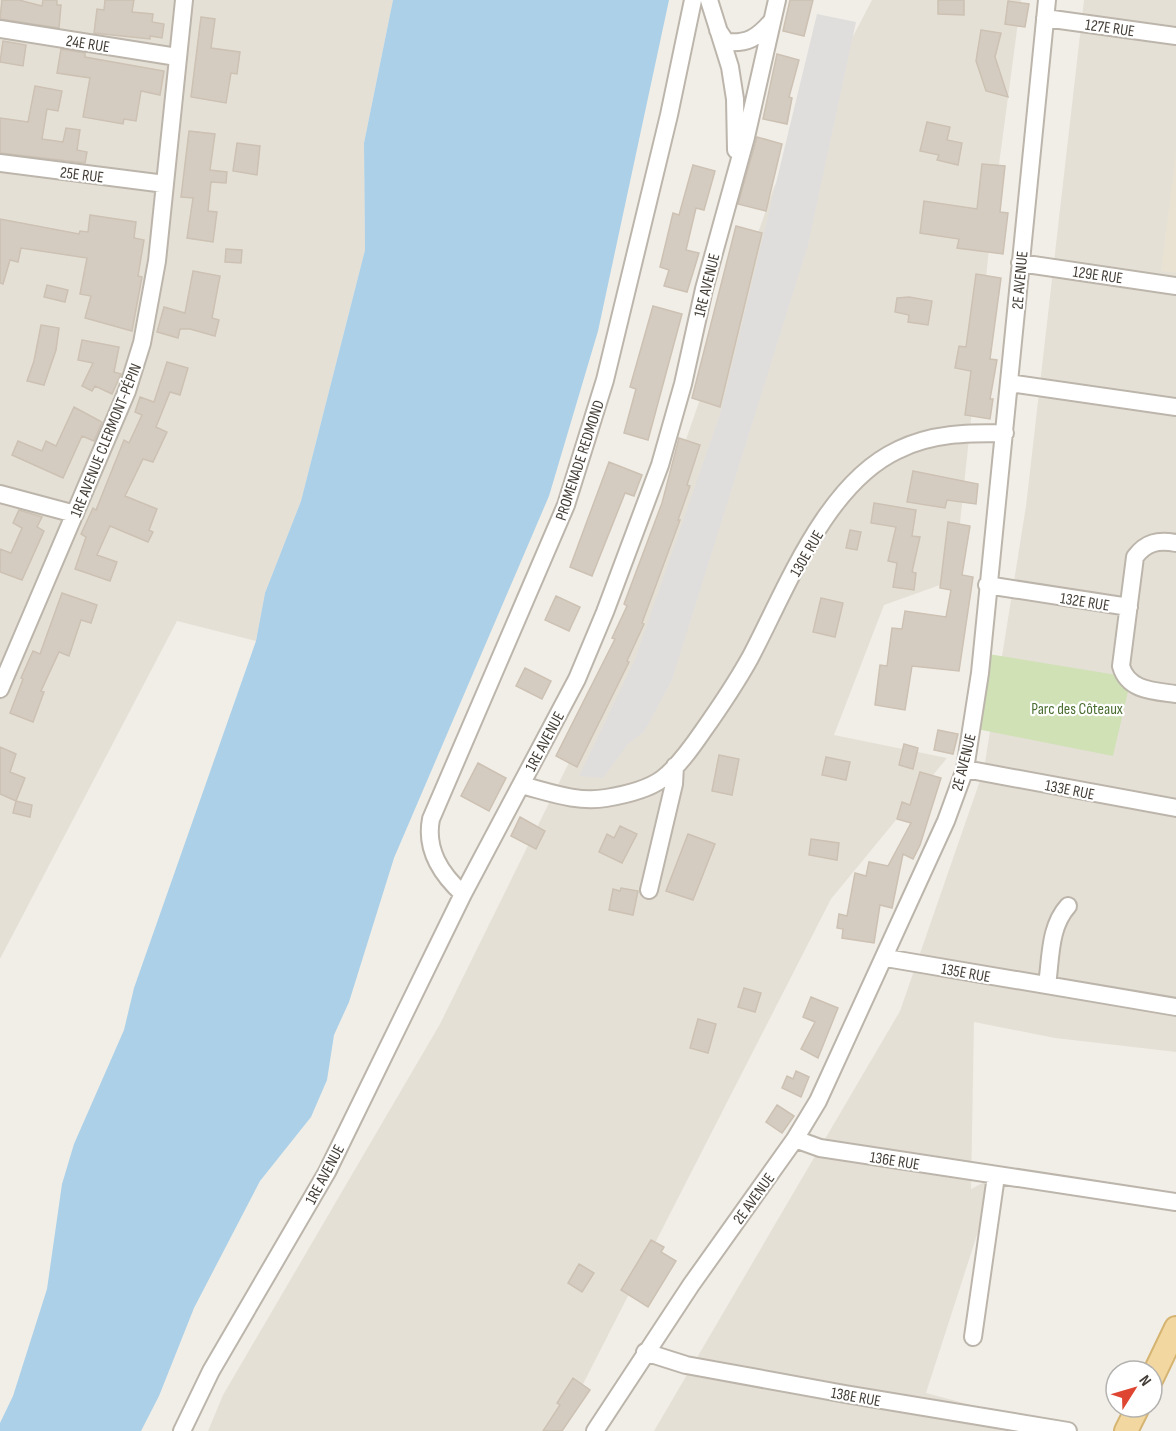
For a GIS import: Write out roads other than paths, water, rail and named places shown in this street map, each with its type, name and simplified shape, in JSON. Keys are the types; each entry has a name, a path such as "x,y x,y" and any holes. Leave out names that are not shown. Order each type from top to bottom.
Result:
{"main road":[{"path":"1161,1359 1176,1328"}],"street":[{"name":"1RE AVENUE CLERMONT-PÉPIN","path":"0,689 127,392 142,344 157,261 184,0"},
{"name":"PROMENADE REDMOND","path":"463,894 445,878 433,854 428,835 431,819 566,505 605,380 669,115 693,0"},
{"path":"709,0 730,67 735,99 736,175"},
{"name":"1RE AVENUE","path":"182,1431 211,1371 327,1172 463,894 577,679 605,612 660,465 736,175 777,0"},
{"name":"2E AVENUE","path":"595,1431 645,1352 795,1139 832,1074 946,821 964,769 980,673 1047,0"},
{"name":"127E RUE","path":"1045,18 1176,36"},
{"path":"717,30 726,42 746,43 762,33 771,22"},
{"name":"24E RUE","path":"0,29 177,57"},
{"name":"25E RUE","path":"0,163 165,184"},
{"name":"129E RUE","path":"1020,263 1176,286"},
{"path":"1009,383 1176,407"},
{"name":"130E RUE","path":"521,785 577,799 604,799 636,791 661,780 675,766 721,706 748,661 807,548 843,492 874,464 897,450 932,437 1005,433"},
{"path":"0,494 75,514"},
{"path":"1129,608 1135,557 1147,544 1164,541 1176,543"},
{"name":"132E RUE","path":"987,585 1129,608 1121,666 1124,676 1130,683 1142,688 1176,694"},
{"path":"649,890 674,784 675,766"},
{"name":"133E RUE","path":"964,769 1176,808"},
{"path":"1047,985 1054,928 1059,916 1068,906"},
{"name":"135E RUE","path":"886,958 1176,1007"},
{"name":"136E RUE","path":"795,1139 820,1148 1176,1202"},
{"path":"973,1337 996,1176"},
{"name":"138E RUE","path":"645,1352 686,1365 1068,1431"}],"water":[{"path":"393,0 669,0 598,331 549,496 394,858 349,1002 334,1035 327,1080 311,1117 260,1181 194,1308 159,1396 141,1431 0,1431 0,1423 13,1396 47,1289 62,1184 74,1144 124,1030 134,988 256,641 265,593 301,501 365,250 364,143"}],"park label":[{"name":"Parc des Côteaux","path":"1077,708"}]}
